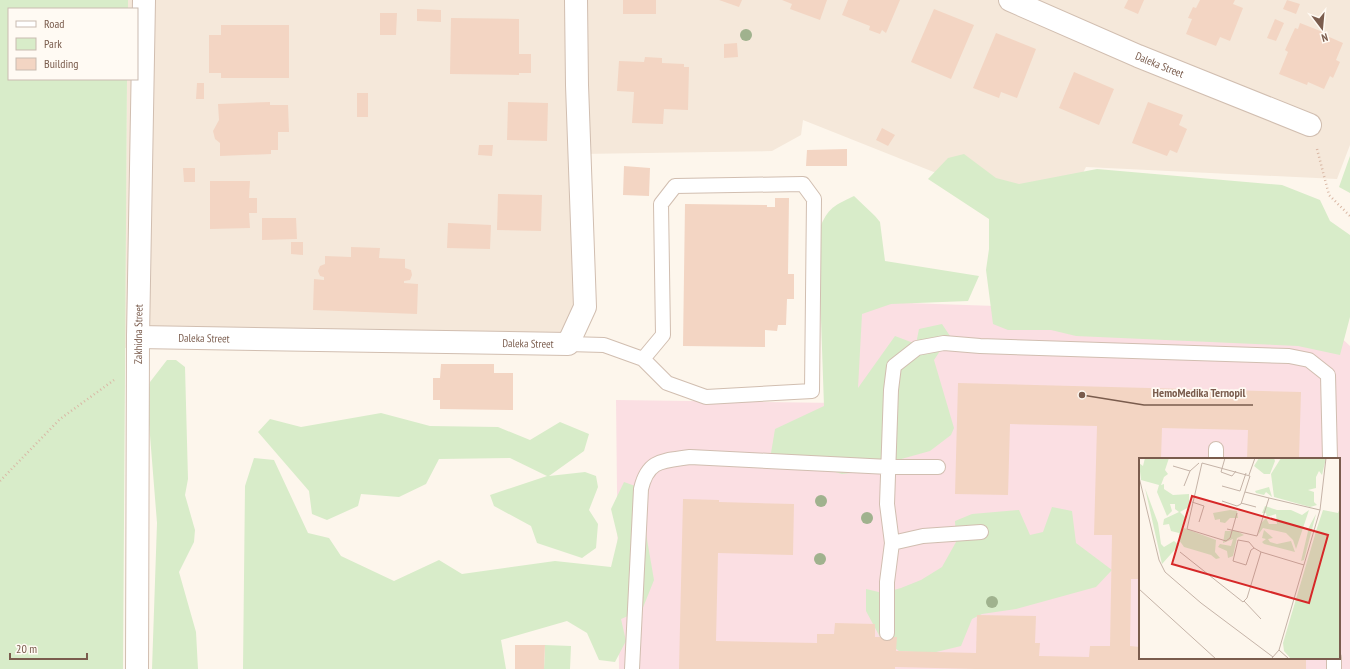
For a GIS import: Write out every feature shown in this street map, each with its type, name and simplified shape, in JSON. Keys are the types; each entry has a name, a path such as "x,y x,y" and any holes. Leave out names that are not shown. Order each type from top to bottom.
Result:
{"street":[{"name":"Zakhidna Street","path":"137,669 138,337 144,0"},
{"name":"Daleka Street","path":"138,337 568,344 585,307 577,85 576,0"},
{"name":"Daleka Street","path":"1010,0 1138,56 1310,125"}],"lane":[{"path":"568,344 604,345 643,359 667,383 706,396 812,391 814,199 803,184 675,186 661,204 663,335 643,359"},
{"path":"887,633 887,582 892,543 887,504 891,390 894,366 917,348 944,343 980,346 1289,356 1309,360 1328,375 1330,458"},
{"path":"632,669 641,489 644,474 660,462 690,457 889,467 938,467"},
{"path":"892,543 923,536 981,532"}],"path":[{"path":"1310,125 1329,195 1350,216"},
{"path":"0,481 60,419 139,362"}],"shaded area":[{"path":"128,0 1350,0 1350,145 1337,179 1086,167 1060,218 994,196 803,120 801,135 772,151 580,154 585,307 568,344 125,348 127,80 138,80 138,8 128,8"},
{"path":"847,301 1319,317 1350,346 1350,669 619,669 616,400 839,403"}],"green space":[{"path":"0,0 128,0 128,8 8,8 8,80 127,80 123,669 0,669"},
{"path":"964,154 996,178 1019,184 1097,169 1282,185 1320,200 1330,221 1350,235 1350,317 1340,355 1298,346 1076,336 1051,330 1008,330 993,324 986,270 989,249 989,219 928,179 948,158"},
{"path":"1350,156 1350,193 1339,187"},
{"path":"854,196 880,222 885,261 979,276 968,301 891,304 862,314 858,388 895,336 916,344 919,329 942,324 950,336 934,360 954,428 951,435 930,451 851,473 842,474 771,453 775,429 824,406 818,233 827,214 835,206"},
{"path":"167,360 176,360 185,367 188,479 185,495 195,530 194,542 179,572 196,632 198,669 152,669 157,523 147,398 150,382"},
{"path":"381,413 430,426 498,427 530,440 560,422 589,434 584,451 549,476 585,472 596,476 598,487 589,510 598,524 596,548 582,558 537,543 531,526 494,506 490,495 547,476 510,458 439,459 426,484 399,497 361,494 358,506 327,520 312,514 309,491 258,432 270,419 301,427"},
{"path":"254,458 274,460 308,533 329,538 341,556 394,581 439,560 462,574 555,561 611,567 618,538 611,509 624,482 638,487 654,580 642,610 621,619 626,641 615,662 599,660 587,633 567,621 501,640 506,669 243,669 245,486"},
{"path":"1052,507 1072,511 1076,543 1112,570 1096,587 1016,609 982,614 972,619 961,646 932,653 899,651 880,637 866,611 866,589 883,593 901,588 921,580 942,567 956,542 955,521 972,514 1019,510 1030,535 1043,532"},
{"path":"545,645 571,646 570,669 544,669"}],"building":[{"path":"623,0 656,0 656,14 623,14"},
{"path":"719,0 742,0 739,7"},
{"path":"782,0 827,0 820,20 790,9 792,4"},
{"path":"848,0 900,0 886,33 882,30 880,34 869,30 870,26 842,15"},
{"path":"1128,0 1144,0 1138,14 1124,8"},
{"path":"1200,0 1235,0 1233,4 1243,8 1230,41 1220,37 1216,46 1186,34 1192,19 1188,18 1193,7 1196,8"},
{"path":"1287,0 1300,4 1296,14 1283,9"},
{"path":"417,9 441,10 441,22 417,21"},
{"path":"934,9 974,25 951,79 911,62"},
{"path":"380,13 397,13 396,35 380,35"},
{"path":"451,18 519,19 519,54 531,54 531,73 519,73 519,75 450,74"},
{"path":"1275,19 1284,23 1276,41 1267,38"},
{"path":"1300,23 1328,34 1327,36 1343,43 1336,60 1340,62 1333,78 1330,76 1324,89 1308,82 1307,85 1279,74 1288,52 1285,50 1295,28 1298,29"},
{"path":"221,25 289,25 289,78 221,78 221,73 209,73 209,35 221,35"},
{"path":"996,33 1036,49 1017,98 1001,92 999,98 973,88"},
{"path":"737,43 738,57 724,58 724,44"},
{"path":"645,57 662,58 662,63 684,64 684,67 689,67 688,110 664,109 663,124 632,123 634,92 617,91 619,61 644,62"},
{"path":"1074,72 1114,89 1099,125 1059,108"},
{"path":"197,83 204,83 204,99 196,99"},
{"path":"357,93 368,93 368,117 357,117"},
{"path":"270,102 270,105 288,105 289,132 278,132 278,150 271,150 271,154 220,156 220,143 215,139 213,131 219,120 218,104"},
{"path":"508,102 548,103 547,141 507,140"},
{"path":"1148,102 1183,115 1179,125 1187,129 1177,153 1170,150 1167,156 1132,143"},
{"path":"882,128 895,135 888,146 876,140"},
{"path":"479,145 493,145 492,156 478,155"},
{"path":"847,149 847,166 806,166 807,150"},
{"path":"624,166 650,168 649,196 623,195"},
{"path":"183,168 195,168 195,182 184,182"},
{"path":"210,181 250,181 249,198 257,198 257,213 249,213 250,228 210,229"},
{"path":"498,194 542,195 541,231 497,230"},
{"path":"775,198 789,198 788,274 794,274 794,299 787,299 786,325 778,325 777,331 765,330 765,347 683,346 685,204 767,205 767,207 775,207"},
{"path":"262,218 296,218 297,239 262,240"},
{"path":"448,223 491,225 490,249 447,248"},
{"path":"291,242 303,242 303,255 291,254"},
{"path":"351,247 380,248 379,258 405,259 405,268 411,270 412,275 410,280 404,281 404,283 418,284 417,314 313,310 314,279 324,280 324,277 320,276 318,271 320,266 325,264 325,256 351,257"},
{"path":"441,364 494,364 494,373 513,373 513,410 440,409 440,400 433,400 433,378 440,378"},
{"path":"958,383 1301,392 1299,458 1247,458 1248,430 1162,428 1161,458 1139,458 1139,579 1131,579 1130,646 1139,647 1139,659 1306,659 1306,669 976,669 895,667 895,669 679,669 683,499 719,500 719,502 794,504 793,555 718,553 716,641 817,643 817,634 834,634 835,623 875,624 875,637 897,637 896,651 976,653 977,615 1036,616 1035,643 1040,643 1039,656 1089,657 1090,646 1110,646 1112,535 1094,535 1097,426 1010,424 1008,495 955,494"},
{"path":"515,645 545,645 544,669 515,669"}],"place":[{"name":"HemoMedika Ternopil","path":"1082,395"}]}
